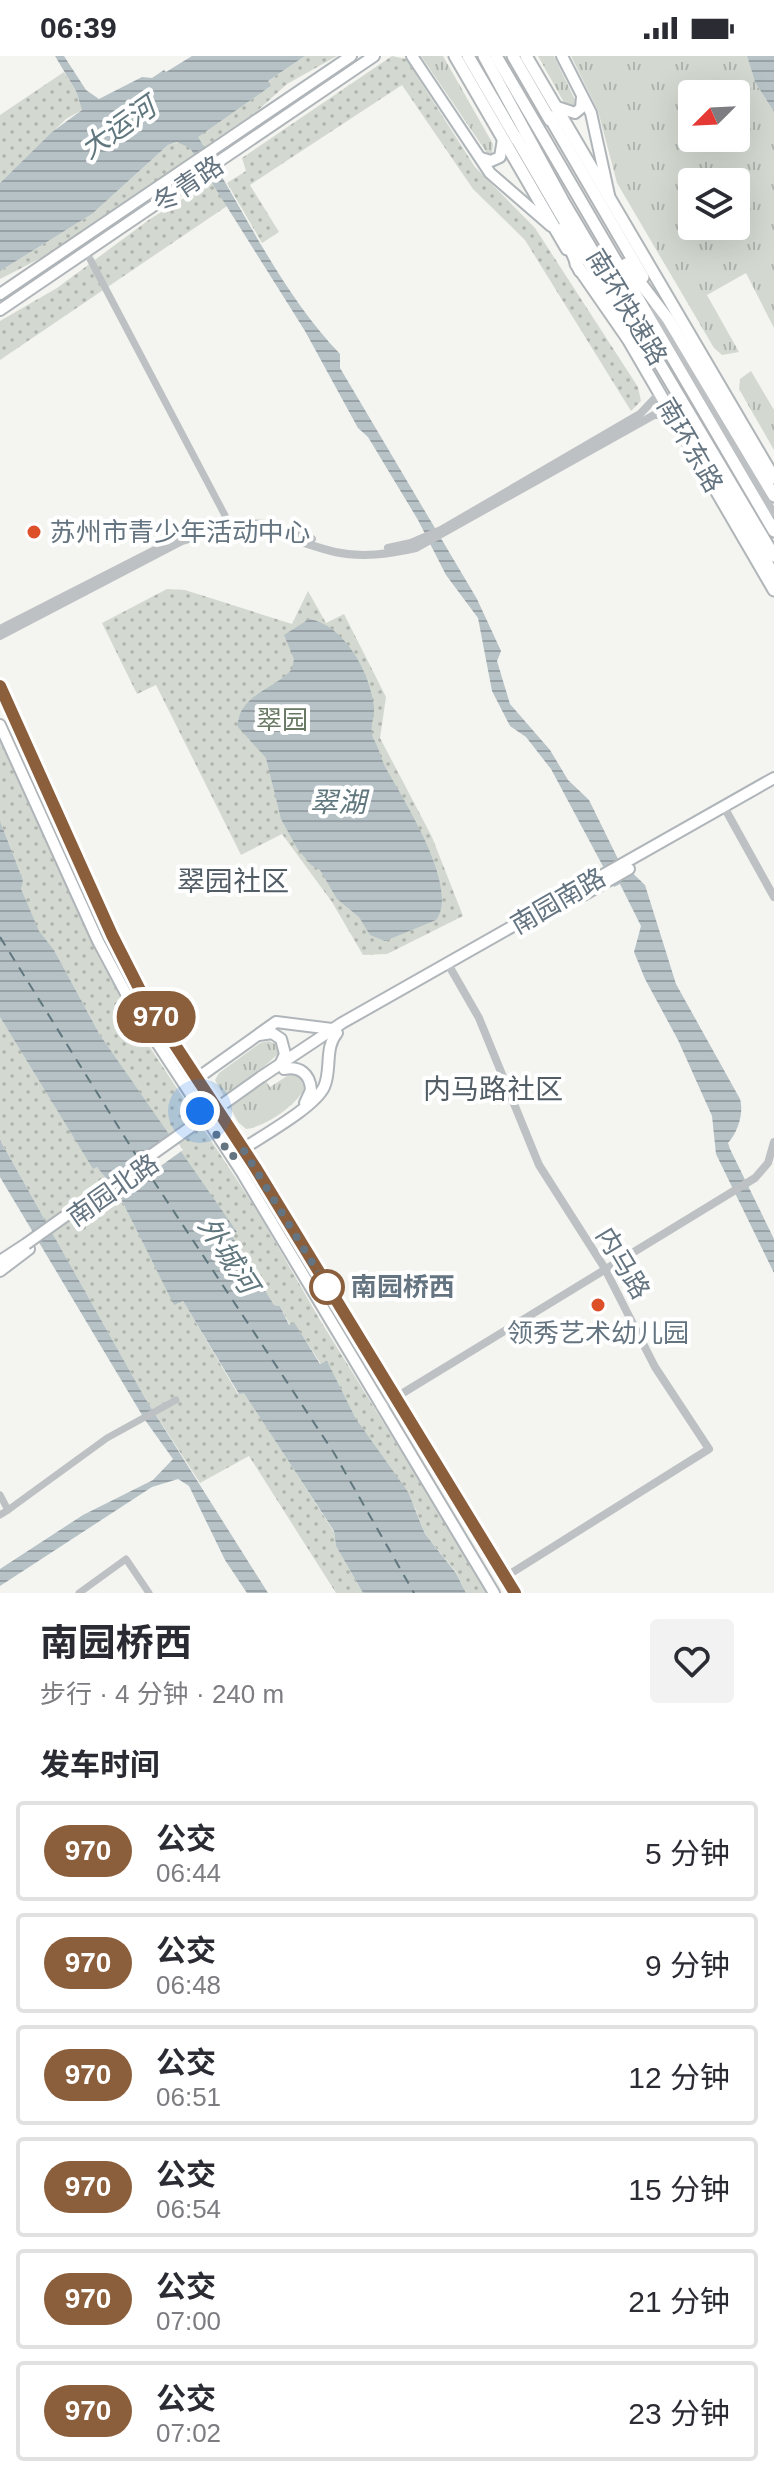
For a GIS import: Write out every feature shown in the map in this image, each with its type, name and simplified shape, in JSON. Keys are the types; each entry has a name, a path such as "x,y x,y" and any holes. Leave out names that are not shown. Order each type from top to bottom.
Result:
{"main road":[{"name":"冬青路","path":"0,310 201,175 214,159 351,56"},
{"name":"冬青路","path":"0,294 195,165 214,159 374,56"},
{"path":"412,56 496,180 555,229"},
{"path":"455,56 483,93 509,137 563,201"},
{"path":"468,56 483,93"},
{"name":"南环快速路","path":"484,56 583,193 655,326"},
{"name":"南环快速路","path":"496,56 504,80 563,201 772,553"},
{"path":"513,56 611,200 774,478"},
{"path":"526,56 552,110 668,319 774,496"},
{"path":"562,56 596,131 611,200"},
{"path":"552,110 577,112 582,104 580,91"},
{"path":"552,110 583,193"},
{"name":"南环快速路","path":"534,123 774,531"},
{"path":"479,156 488,161 500,157 509,137"},
{"name":"南环东路","path":"509,137 555,229 628,339 774,590"},
{"path":"541,176 580,271"},
{"path":"541,176 610,299 628,339"},
{"path":"541,176 707,453"},
{"path":"615,249 668,319"},
{"path":"684,403 722,488 774,576"},
{"path":"0,686 122,957 515,1593"},
{"path":"0,725 115,975 184,1088 232,1157 494,1593"},
{"name":"南园南路","path":"725,810 774,778"},
{"name":"南园南路","path":"339,1029 774,785"},
{"path":"184,1088 279,1021 339,1029 332,1041 323,1089 232,1157"},
{"name":"南园北路","path":"0,1271 28,1247 339,1029"},
{"path":"253,1038 269,1033 280,1038 285,1050 282,1067 300,1070 309,1080 311,1094 301,1108"},
{"name":"南园北路","path":"0,1261 28,1247"}],"street":[{"path":"90,259 229,523"},
{"path":"639,283 774,516"},
{"path":"442,532 640,414 660,393"},
{"path":"0,636 182,541 231,528 270,531 332,551 366,556 399,552 442,532 654,415 673,415"},
{"path":"749,484 774,516"},
{"path":"0,629 176,537 229,523 266,524 335,546 365,550 425,541"},
{"path":"725,810 774,897"},
{"name":"内马路","path":"450,966 479,1018 539,1165 604,1267 636,1324 655,1367 709,1449 505,1577"},
{"path":"380,1407 746,1182 768,1163 774,1142"},
{"path":"0,1515 107,1438 176,1400"},
{"path":"0,1495 8,1510"},
{"path":"79,1593 126,1559 149,1593"}],"green space":[{"path":"305,56 337,56 287,84 255,113 45,256 0,279 0,271 92,214 168,145 197,137 270,87 268,81"},
{"path":"392,56 406,59 475,167 535,228 638,387 641,401 631,411 525,240 473,189 402,85 250,185 279,232 262,243 227,183 246,171 242,158"},
{"path":"421,56 443,56 493,144 492,154 487,153"},
{"path":"538,56 554,56 576,102 575,108 567,108"},
{"path":"571,56 747,56 755,82 774,112 774,328 746,273 707,295 739,352 722,355 714,348 617,183 598,111"},
{"path":"64,72 76,91 82,110 66,119 0,183 0,115"},
{"path":"212,181 227,206 0,360 0,321 57,288 150,219"},
{"path":"751,371 774,410 774,450 739,389 740,379"},
{"name":"翠园","path":"167,589 185,590 292,624 308,591 326,623 344,614 386,697 380,738 432,837 463,916 387,954 363,955 332,902 282,834 241,855 156,685 137,694 102,623"},
{"path":"0,738 99,958 138,1029 258,1212 320,1320 489,1593 466,1593 456,1572 425,1534 415,1508 356,1419 327,1362 321,1364 294,1323 290,1325 280,1306 274,1305 232,1236 236,1232 100,1035 54,950 39,932 20,889 23,880 0,821"},
{"path":"0,1017 93,1168 97,1167 119,1195 174,1304 183,1301 238,1394 244,1392 334,1532 336,1546 363,1593 336,1593 249,1456 200,1483 145,1398 0,1140"},
{"path":"269,1041 277,1045 278,1054 259,1071 270,1087 290,1074 300,1077 304,1088 280,1114 246,1129 238,1122 215,1080 219,1073 260,1043"}],"water":[{"name":"大运河","path":"55,56 64,56 86,90 99,99 142,77 152,78 164,70 166,72 192,56 305,56 268,81 271,86 198,137 281,277 340,354 340,368 477,599 501,651 497,661 510,704 550,750 568,780 589,800 618,859 645,885 676,984 740,1099 739,1122 728,1143 774,1239 774,1273 716,1154 712,1116 634,952 641,926 620,884 614,887 551,769 526,737 510,726 492,691 478,618 446,575 418,520 368,437 358,428 305,331 190,148 177,142 168,145 92,214 0,271 0,183 52,132 82,110 76,91"},
{"path":"747,56 774,56 774,112 755,82"},
{"name":"翠湖","path":"309,619 333,630 361,665 374,707 373,738 427,846 441,888 442,906 436,920 385,941 370,935 359,917 337,899 320,870 311,865 297,848 281,819 266,758 238,727 239,716 250,700 292,669 294,659 284,635"},
{"name":"外城河","path":"0,821 23,880 21,889 39,931 54,950 100,1035 237,1232 232,1236 274,1305 280,1306 289,1325 294,1322 320,1364 327,1361 356,1419 408,1492 425,1534 456,1573 466,1593 363,1593 336,1546 334,1531 244,1393 239,1394 183,1301 174,1305 119,1195 97,1167 93,1169 0,1017"},
{"path":"0,1140 145,1398 268,1593 247,1593 225,1560 189,1486 178,1479 152,1487 0,1586 0,1569 83,1515 153,1480 173,1459 145,1420 0,1177"}],"pier":[{"path":"172,1133 183,1150 116,1198 105,1182"}],"ferry route":[{"path":"0,937 139,1160"},
{"path":"143,1165 334,1453 414,1593"}],"bus line":[{"name":"970","path":"0,686 112,935 143,996 255,1167 515,1593"}],"place":[{"name":"苏州市青少年活动中心","path":"34,532"},
{"name":"南园桥西","path":"327,1287"},
{"name":"领秀艺术幼儿园","path":"598,1305"}],"district":[{"name":"翠园社区","path":"233,881"},
{"name":"内马路社区","path":"493,1089"}],"route":[{"path":"200,1111 232,1157 243,1149 327,1287"}]}
